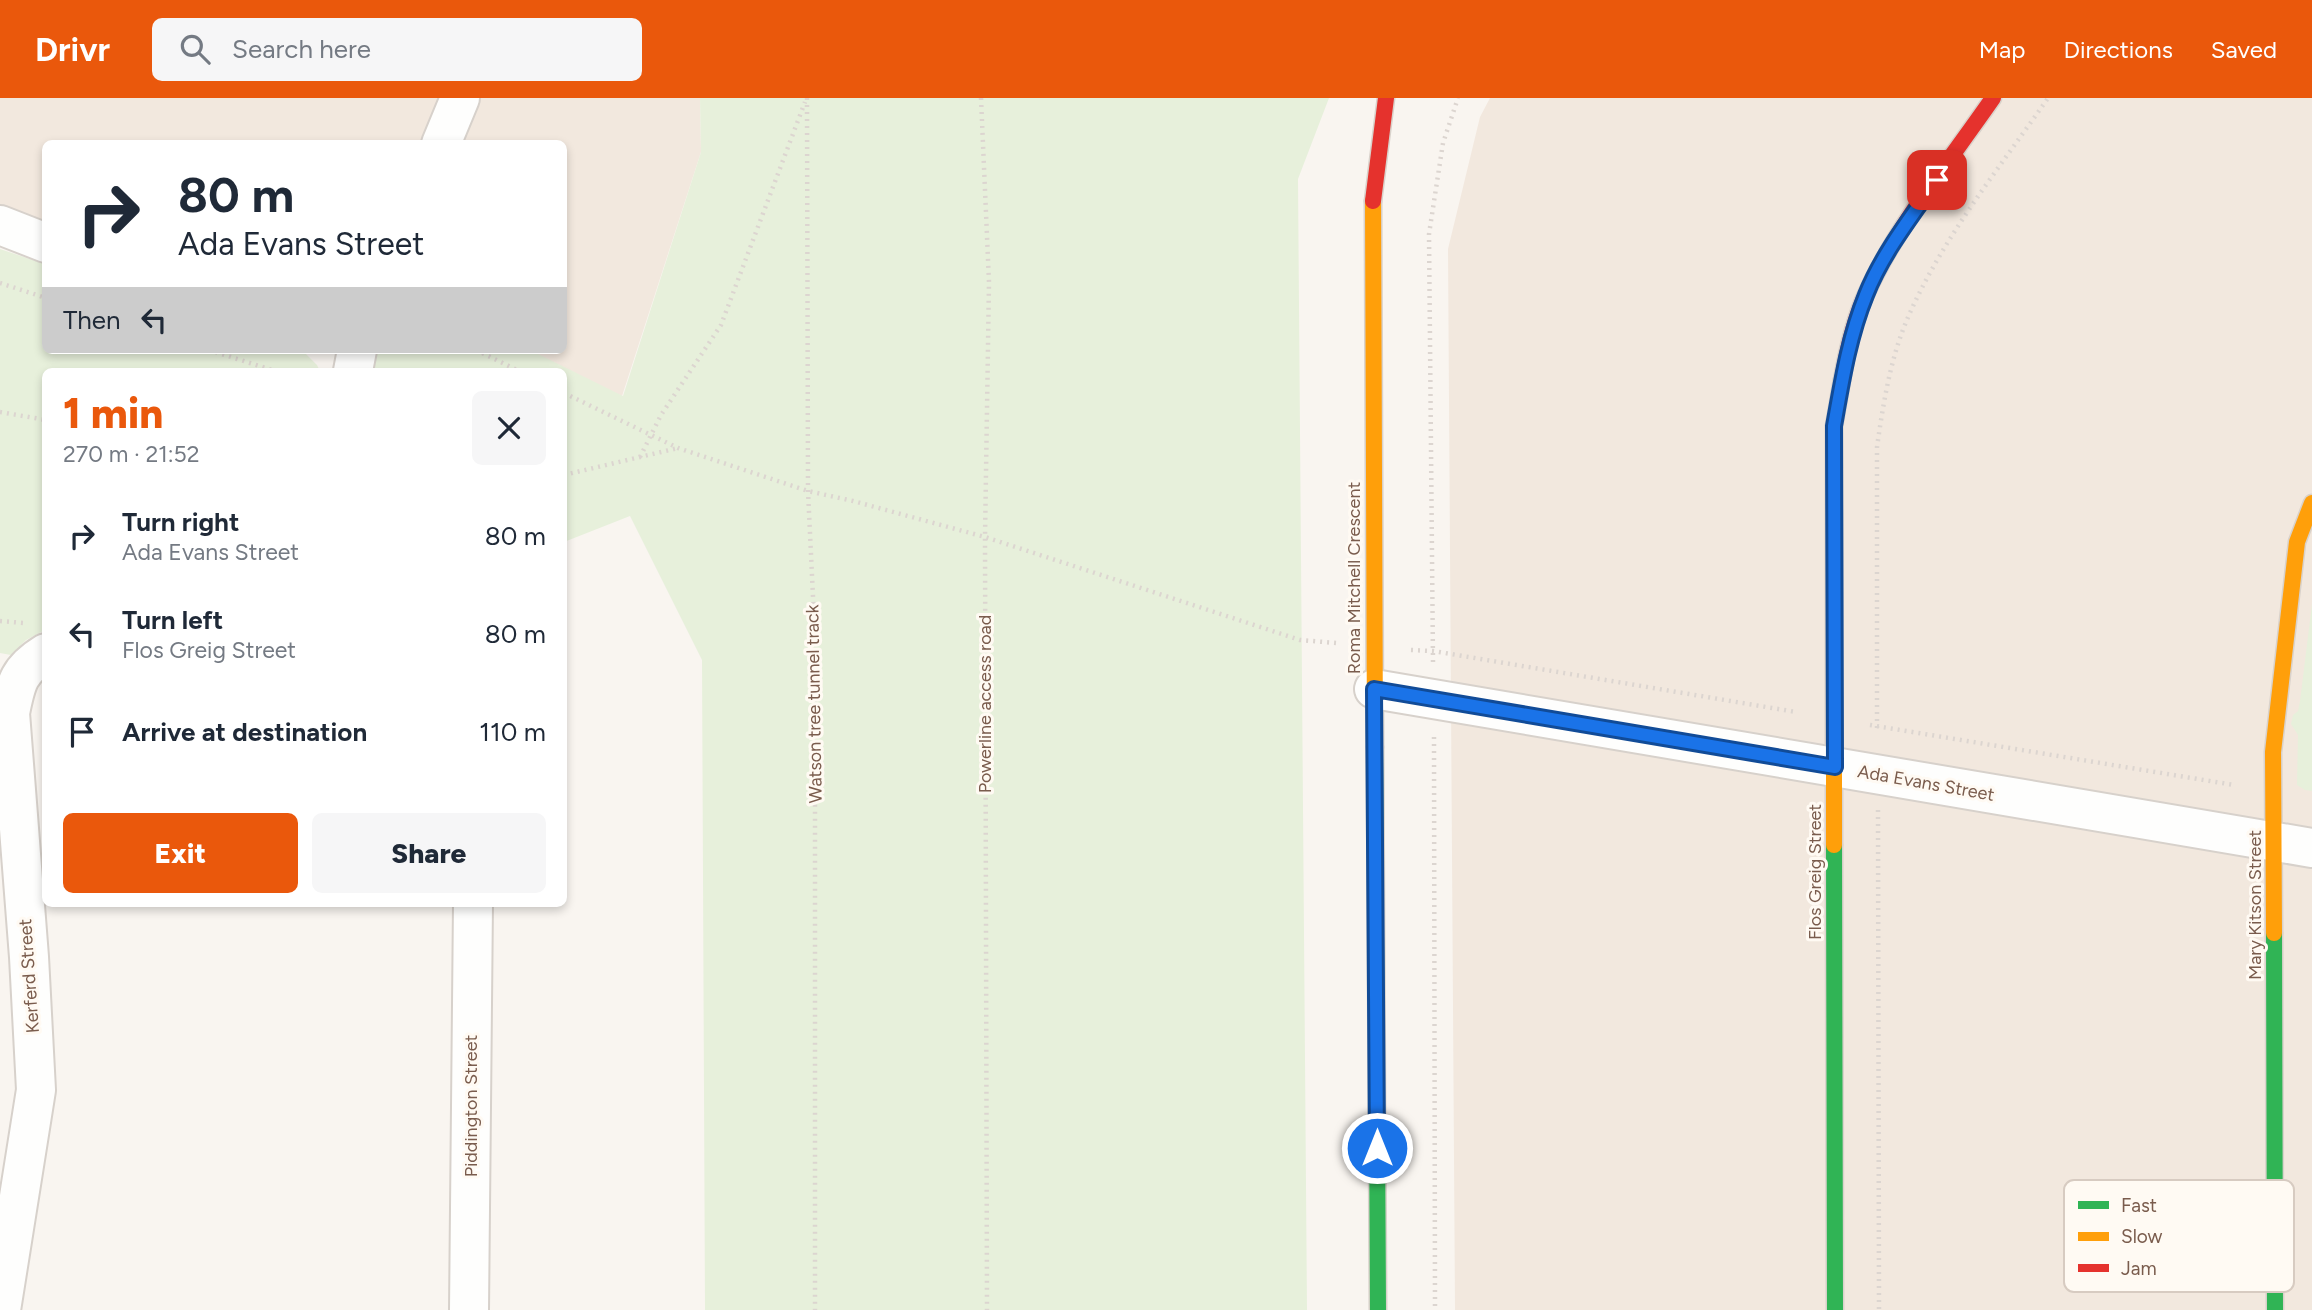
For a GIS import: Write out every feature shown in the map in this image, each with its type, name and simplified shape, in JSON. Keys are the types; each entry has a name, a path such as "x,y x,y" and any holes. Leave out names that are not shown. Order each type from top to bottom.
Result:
{"street":[{"path":"444,140 460,98"},
{"name":"Roma Mitchell Crescent","path":"1378,1310 1372,208 1386,98"},
{"name":"Flos Greig Street","path":"1835,1310 1834,426 1847,352 1866,293 1899,234 1993,98"},
{"path":"0,225 42,241"},
{"name":"Mary Kitson Street","path":"2275,1180 2273,752 2297,542 2312,503"},
{"name":"Kerferd Street","path":"1,1310 36,1090 29,957 10,713 16,683 33,661 42,655"},
{"name":"Ada Evans Street","path":"1374,689 2312,848"},
{"name":"Piddington Street","path":"469,1310 472,907"},
{"name":"Mary Kitson Street","path":"2276,1292 2276,1310"}],"path":[{"path":"639,457 661,415 721,325 806,98"},
{"name":"Watson tree tunnel track","path":"806,98 808,491 815,639 815,1310"},
{"name":"Powerline access road","path":"981,98 989,282 985,537 987,1310"},
{"path":"1435,1310 1429,234 1443,144 1458,98"},
{"path":"1879,1310 1877,447 1883,404 1905,326 1923,285 1955,233 2048,98"},
{"path":"0,283 42,297"},
{"path":"222,354 266,368"},
{"path":"484,354 513,368"},
{"path":"567,394 678,449 808,491 985,537 1300,640"},
{"path":"0,412 42,419"},
{"path":"567,474 678,449"}],"shaded area":[{"path":"0,98 700,98 701,152 622,396 534,354 567,354 567,140 42,140 42,221 0,214"},
{"path":"1490,98 2312,98 2312,1310 1455,1310 1448,249 1480,117"}],"green space":[{"path":"700,98 1329,98 1298,179 1307,1310 705,1310 702,660 630,516 567,541 567,368 623,396 701,152"},
{"path":"0,249 42,263 42,354 306,354 317,365 318,368 42,368 42,632 26,640 11,655 0,653"},
{"path":"374,354 538,354 566,368 373,368"},
{"path":"2312,604 2312,791 2297,785 2298,735 2291,724 2300,701"}],"traffic: fast":[{"path":"1375,747 1378,1310"},
{"path":"1834,845 1835,1310"},
{"path":"2274,933 2275,1180"},
{"path":"2275,1292 2275,1310"}],"traffic: slow":[{"path":"1373,201 1375,747"},
{"path":"1834,845 1834,426 1842,380"},
{"path":"2274,933 2273,752 2297,542 2312,503"}],"traffic: jam":[{"path":"1373,201 1386,98"},
{"path":"1842,380 1858,313 1880,266 1926,192 1993,98"}],"route":[{"path":"1377,1148 1374,689 1835,767 1834,426 1842,376 1866,293 1899,234 1937,180"}]}
